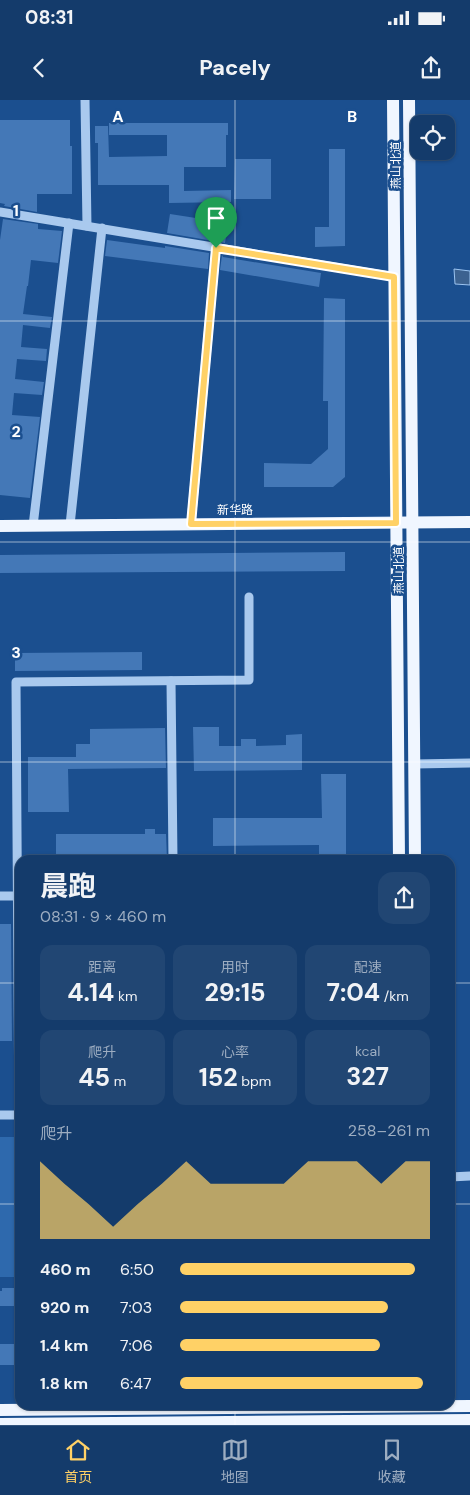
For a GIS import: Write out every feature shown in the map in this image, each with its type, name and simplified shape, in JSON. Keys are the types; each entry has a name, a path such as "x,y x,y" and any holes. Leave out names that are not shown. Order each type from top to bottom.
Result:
{"main road":[{"name":"燕山北道","path":"393,100 399,855"},
{"name":"燕山北道","path":"409,100 415,855"},
{"name":"新华路","path":"0,526 470,522"},
{"path":"455,1406 470,1406"},
{"path":"0,1410 15,1410"},
{"path":"403,1410 403,1423"},
{"path":"420,1410 420,1423"},
{"path":"0,1424 420,1423 470,1420"}],"street":[{"path":"85,100 87,226"},
{"path":"0,212 394,277"},
{"path":"33,526 69,223"},
{"path":"70,525 102,228"},
{"path":"191,524 216,248"},
{"path":"18,855 16,682 249,680 249,597"},
{"path":"171,680 173,855"},
{"path":"414,764 470,763"},
{"path":"0,896 15,896"},
{"path":"0,1115 15,1115"},
{"path":"455,1176 470,1176"}],"shaded area":[{"path":"454,269 470,271 470,285 455,284"},
{"path":"0,1137 15,1137 15,1277 0,1277"}],"building":[{"path":"0,120 70,120 72,194 37,194 37,212 4,206 5,204 0,203"},
{"path":"109,123 228,123 226,167 184,167 184,191 231,190 231,202 169,203 169,185 98,185 98,143 95,143 95,126 108,126 109,157 167,156 167,135 109,135"},
{"path":"329,149 345,149 345,246 315,247 315,227 329,227"},
{"path":"235,159 271,159 271,199 234,199"},
{"path":"170,214 228,223 225,243 167,233"},
{"path":"3,219 38,224 38,229 62,231 58,263 31,260 23,314 52,317 50,328 23,325 21,347 47,349 46,361 17,359 15,379 44,382 42,395 14,393 12,415 40,417 30,498 0,495 0,240"},
{"path":"107,240 209,253 208,269 105,256"},
{"path":"222,255 223,257 321,273 319,287 220,270"},
{"path":"324,298 345,299 345,477 333,487 264,487 264,463 311,464 328,449 328,401 323,401"},
{"path":"345,552 345,571 0,573 0,555"},
{"path":"142,652 142,670 15,671 15,653"},
{"path":"193,727 219,727 219,746 241,746 241,739 256,739 256,746 286,745 286,735 302,734 302,770 194,771"},
{"path":"165,728 166,768 68,769 69,812 28,812 28,757 76,757 76,744 90,744 90,729"},
{"path":"321,774 346,774 346,855 319,855 319,845 213,846 213,818 322,818"},
{"path":"145,829 155,829 155,834 166,834 167,855 56,855 56,834 145,834"},
{"path":"0,924 11,924 12,1041 0,1041"},
{"path":"2,1288 15,1288 15,1306 0,1306 0,1291 2,1291"},
{"path":"0,1344 15,1344 15,1365 0,1365"}],"route":[{"path":"216,248 394,277 396,523 191,524 216,248"}]}
